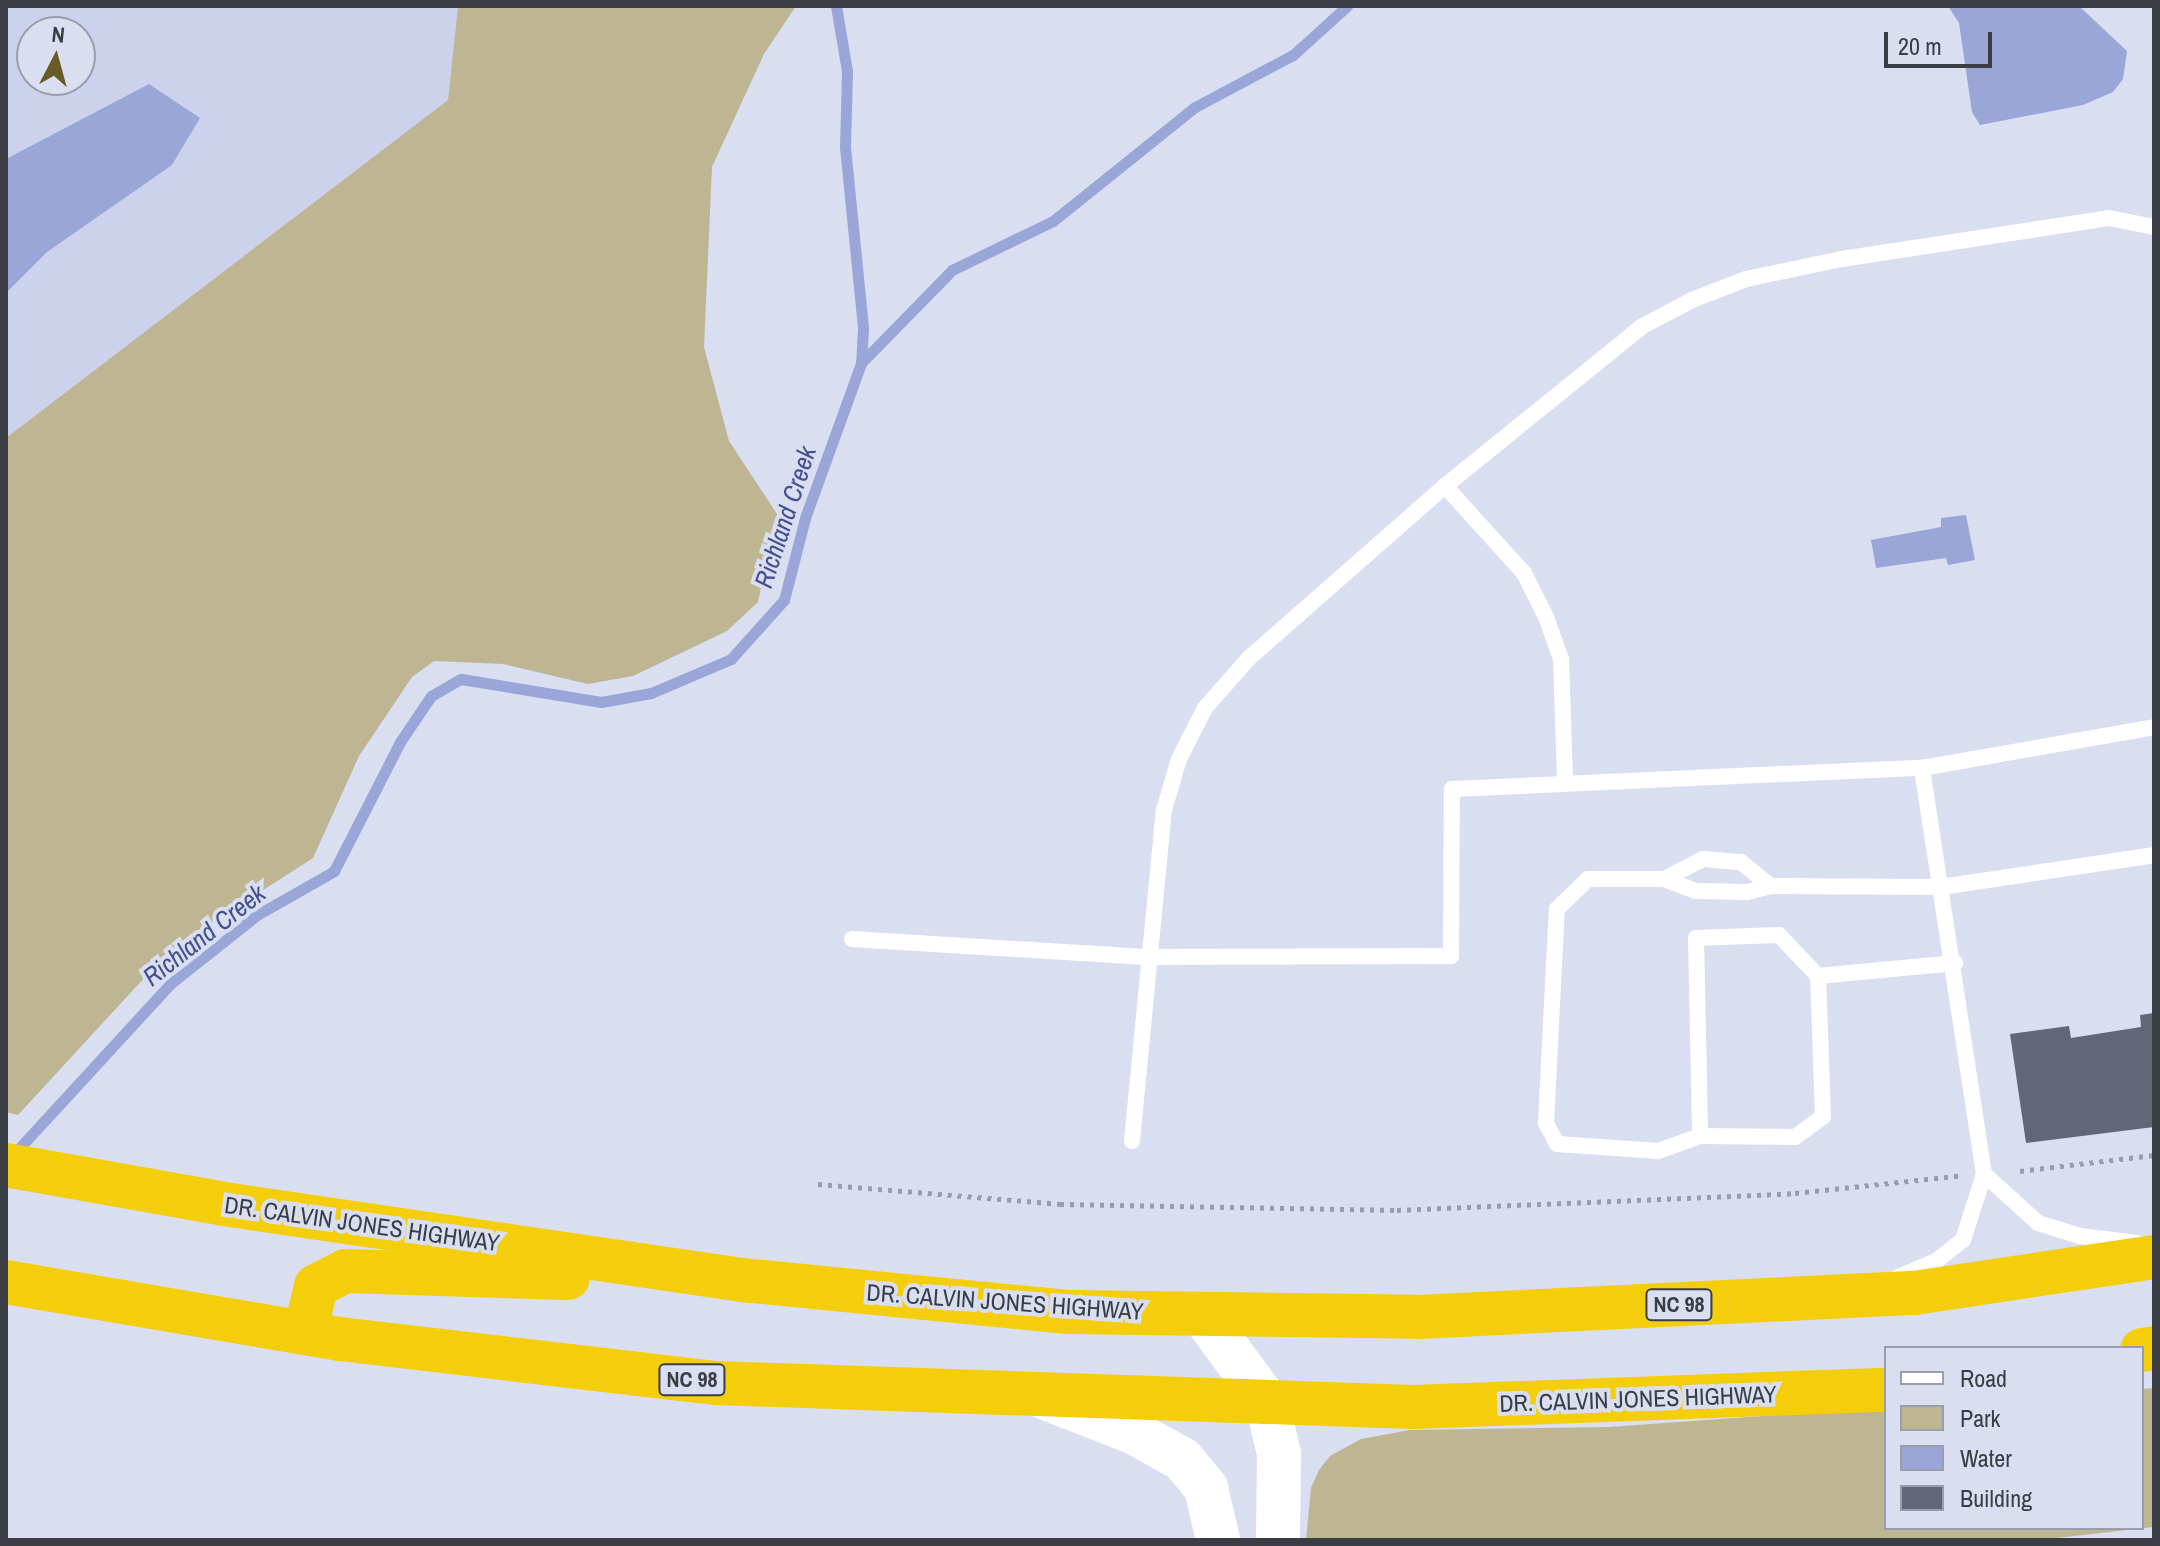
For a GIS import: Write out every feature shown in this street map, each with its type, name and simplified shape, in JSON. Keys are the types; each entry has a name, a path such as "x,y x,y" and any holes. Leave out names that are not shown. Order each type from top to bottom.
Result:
{"highway":[{"name":"DR. CALVIN JONES HIGHWAY","path":"6,1165 224,1204 742,1280 1069,1312 1418,1317 1914,1293 2154,1257"},
{"path":"305,1333 316,1286 345,1271 742,1280"},
{"name":"DR. CALVIN JONES HIGHWAY","path":"6,1282 305,1333 716,1383 1413,1407 1884,1390"}],"street":[{"path":"1202,1314 1267,1402 1279,1454 1278,1540"},
{"path":"1037,1394 1135,1433 1182,1459 1206,1488 1218,1540"}],"lane":[{"path":"1132,1141 1164,810 1179,759 1205,708 1248,659 1445,486 1641,327 1746,279 1842,259 2109,218 2148,222 2154,227"},
{"path":"1445,486 1524,573 1546,617 1561,659 1565,781"},
{"path":"852,939 1149,957 1451,956 1452,789 1565,781 1922,768 2154,727"},
{"path":"1854,1296 1953,1251 1971,1225 1984,1174 1955,963 1922,768"},
{"path":"1700,1136 1696,938 1779,935 1818,976 1823,1117 1795,1137 1700,1136 1658,1151 1557,1144 1546,1123 1557,909 1588,879 1664,879 1695,891 1747,892 1771,886 1941,887 2154,855"},
{"path":"1664,879 1703,859 1741,862 1771,886"},
{"path":"1818,976 1955,963"},
{"path":"1984,1174 2021,1213 2055,1230 2154,1245"}],"path":[{"path":"2012,1172 2154,1155"},
{"path":"818,1184 1060,1204 1397,1210 1795,1193 1960,1176"}],"shaded area":[{"path":"6,6 458,6 448,100 6,438"}],"green space":[{"path":"458,6 796,6 764,54 712,167 704,347 729,441 777,514 758,602 727,631 633,676 588,684 503,664 434,661 412,677 359,756 313,858 169,951 18,1115 6,1112 6,438 448,100"},
{"path":"2154,1388 2154,1527 2144,1528 2144,1389"},
{"path":"1884,1407 1884,1530 2127,1530 2039,1540 1306,1540 1311,1488 1319,1470 1330,1456 1361,1439 1410,1430 1609,1427"}],"water":[{"path":"1948,6 2079,6 2127,51 2123,79 2113,92 2083,105 1980,125 1972,112 1959,23"},
{"path":"149,84 200,118 172,165 47,252 6,293 6,159"},
{"path":"1966,515 1975,560 1948,565 1946,558 1876,568 1871,540 1941,527 1941,518"}],"building":[{"path":"2154,1013 2154,1127 2026,1143 2010,1034 2069,1026 2071,1038 2141,1027 2140,1015"}],"waterway":[{"path":"836,6 847,71 845,147 863,328 861,363"},
{"name":"Richland Creek","path":"12,1156 170,984 257,915 334,871 400,742 431,696 461,679 601,702 651,693 731,659 784,600 805,518 861,363 952,270 1053,221 1195,107 1293,55 1347,6"}]}
